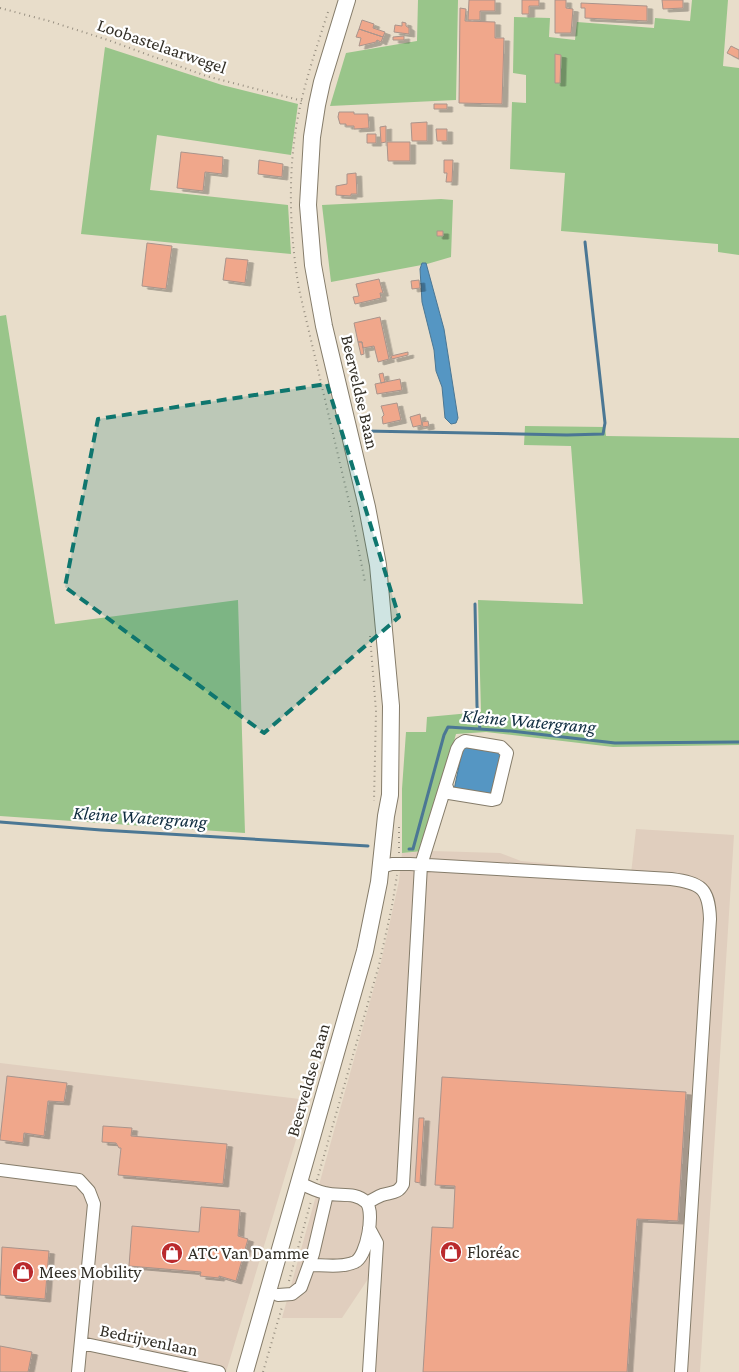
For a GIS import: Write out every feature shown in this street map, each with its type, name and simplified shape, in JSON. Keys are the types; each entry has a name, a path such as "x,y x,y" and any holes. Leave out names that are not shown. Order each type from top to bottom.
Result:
{"main road":[{"name":"Beerveldse Baan","path":"255,1372 278,1295 304,1185 387,866 386,816 390,796 391,706 378,565 367,507 329,353 312,265 308,204 308,175 312,137 310,103 322,82 347,0"},
{"name":"Beerveldse Baan","path":"245,1372 304,1185"}],"street":[{"path":"367,1203 384,1194 393,1194 400,1190 403,1184 421,865 446,785 460,744 465,741 501,747 506,753 496,799 449,793 446,785"},
{"path":"387,866 421,865 671,879 688,881 707,895 710,902 710,928 681,1372"},
{"name":"Bedrijvenlaan","path":"0,1170 79,1180 89,1191 94,1204 81,1343 219,1372"},
{"path":"304,1185 326,1194 359,1196 367,1203 370,1211 364,1252 356,1262 335,1266 309,1265"},
{"path":"278,1295 292,1294 301,1288 309,1265 326,1194"},
{"path":"369,1228 377,1243 369,1372"},
{"path":"78,1372 81,1343"}],"path":[{"name":"Loobastelaarwegel","path":"0,8 108,40 206,76 310,103"},
{"path":"329,9 309,71 310,103 293,154 291,204 293,257 298,290 350,506 365,582"},
{"path":"370,632 376,711 374,802"}],"highlighted area":[{"path":"327,384 399,617 264,733 65,587 98,419"}],"shaded area":[{"path":"636,829 734,835 700,1372 366,1372 373,1280 368,1279 342,1318 282,1318 381,962 399,881 402,853 432,851 500,853 521,861 575,866 589,872 631,874"},
{"path":"0,1063 308,1100 226,1372 0,1372"}],"green space":[{"path":"418,0 458,0 456,100 330,106 346,53 417,41"},
{"path":"692,0 728,0 723,66 739,68 739,255 718,252 718,244 561,231 565,173 510,169 512,102 526,103 526,75 513,73 514,17 550,18 549,37 575,40 577,22 654,28 655,18 690,21"},
{"path":"105,47 222,85 298,104 291,155 157,135 150,190 288,205 291,254 81,234"},
{"path":"453,200 451,257 427,264 331,282 322,205"},
{"path":"6,315 55,624 238,600 245,833 0,816 0,316"},
{"path":"525,426 605,427 606,436 739,438 739,745 613,747 486,732 456,734 423,851 402,853 402,789 406,732 426,732 427,717 481,712 478,600 583,604 571,446 524,445"}],"water":[{"path":"422,263 426,263 444,329 458,418 456,423 451,424 445,418 442,387 436,371 434,350 422,302 420,269"},
{"path":"463,747 502,753 494,796 454,790"}],"building":[{"path":"469,0 495,0 495,11 480,11 480,20 468,20"},
{"path":"522,0 539,0 539,6 529,6 529,14 522,14"},
{"path":"555,0 566,0 566,8 573,9 571,33 555,33"},
{"path":"662,0 683,0 683,8 663,9"},
{"path":"581,3 647,6 647,21 585,18 585,8 581,8"},
{"path":"460,8 466,9 465,21 495,22 495,38 504,38 502,104 459,103"},
{"path":"362,20 374,24 373,28 385,32 383,37 359,29"},
{"path":"402,22 406,23 406,26 409,28 409,34 394,32 395,25 402,26"},
{"path":"359,29 383,37 381,42 377,40 376,42 359,46 361,38 356,37"},
{"path":"404,36 404,40 393,40 393,37"},
{"path":"731,46 739,50 739,59 727,53"},
{"path":"555,54 561,55 560,83 555,83"},
{"path":"434,104 447,104 447,109 434,109"},
{"path":"339,112 368,114 369,128 354,129 354,126 340,124"},
{"path":"427,122 427,141 412,141 411,123"},
{"path":"386,126 386,142 381,143 380,127"},
{"path":"436,129 447,129 447,141 437,141"},
{"path":"367,134 376,134 376,143 367,143"},
{"path":"387,142 410,142 410,161 388,161"},
{"path":"181,152 223,157 222,174 205,172 203,191 177,188"},
{"path":"259,160 283,164 282,177 258,174"},
{"path":"444,160 453,160 452,182 446,182 447,173 444,173"},
{"path":"356,173 357,194 351,194 351,196 336,195 336,186 347,184 347,174"},
{"path":"437,231 443,231 443,236 437,236"},
{"path":"147,243 172,246 166,289 142,286"},
{"path":"226,258 248,260 245,283 223,280"},
{"path":"379,279 383,293 380,293 381,298 355,304 353,297 359,296 356,284"},
{"path":"419,280 420,288 412,289 411,281"},
{"path":"380,317 389,359 378,362 374,346 363,348 362,342 358,342 354,323"},
{"path":"358,342 362,342 364,354 361,355"},
{"path":"408,352 408,355 392,359 391,356"},
{"path":"383,373 385,382 381,383 379,374"},
{"path":"400,379 402,390 377,394 375,384"},
{"path":"397,403 401,420 383,424 382,417 384,415 381,406"},
{"path":"420,414 422,425 413,427 410,417"},
{"path":"428,421 429,426 423,427 422,422"},
{"path":"7,1076 67,1083 64,1102 48,1101 44,1136 24,1133 23,1143 0,1140"},
{"path":"442,1077 686,1092 678,1221 637,1219 627,1372 423,1372 432,1227 453,1228 455,1186 435,1185"},
{"path":"419,1118 424,1118 420,1183 415,1182"},
{"path":"103,1126 132,1128 131,1136 227,1144 223,1184 118,1175 121,1148 116,1143 102,1142"},
{"path":"201,1207 240,1210 238,1236 248,1239 236,1281 219,1276 219,1278 200,1276 201,1272 129,1266 132,1226 199,1232"},
{"path":"2,1247 49,1251 45,1299 0,1295"},
{"path":"0,1346 32,1352 28,1372 0,1372"}],"waterway":[{"path":"365,431 603,434 605,423 585,242"},
{"path":"475,604 477,706 480,729"},
{"name":"Kleine Watergrang","path":"409,849 413,849 444,735 448,727 511,731 615,743 739,742"},
{"name":"Kleine Watergrang","path":"0,822 368,846"}],"place":[{"name":"Floréac","path":"451,1252"},
{"name":"ATC Van Damme","path":"172,1253"},
{"name":"Mees Mobility","path":"23,1272"}]}
